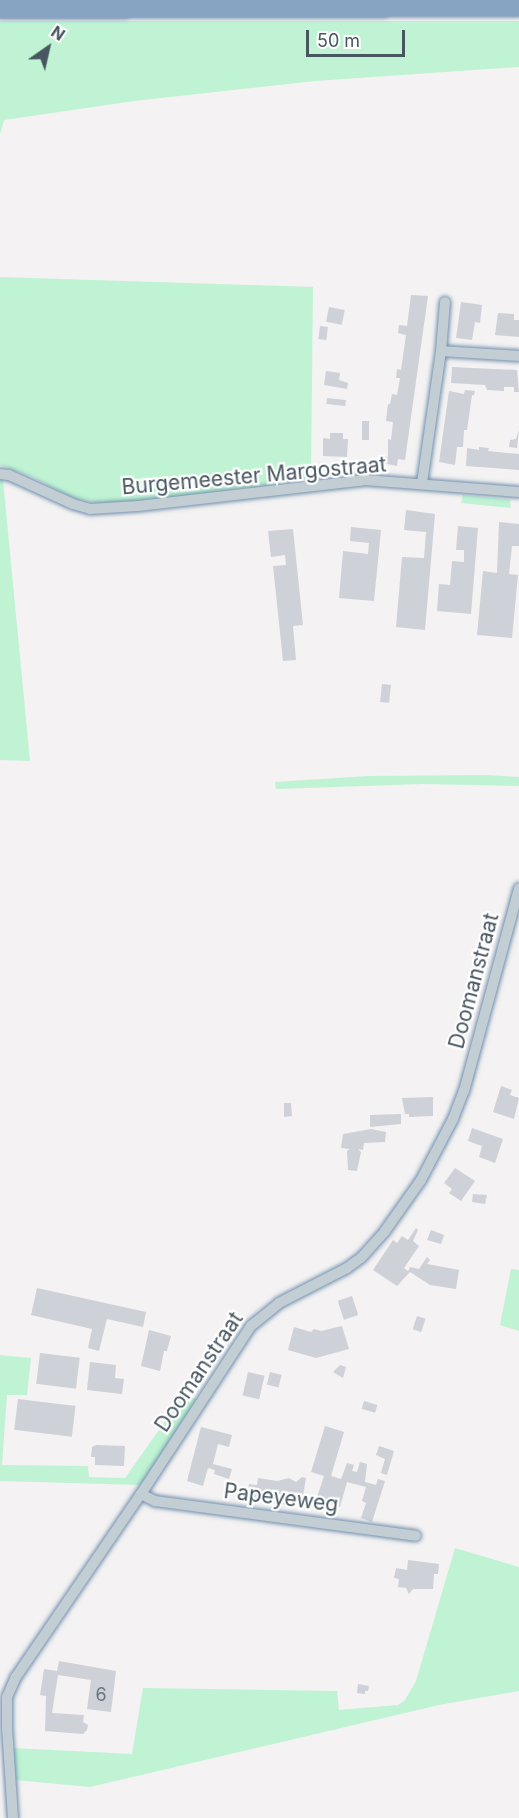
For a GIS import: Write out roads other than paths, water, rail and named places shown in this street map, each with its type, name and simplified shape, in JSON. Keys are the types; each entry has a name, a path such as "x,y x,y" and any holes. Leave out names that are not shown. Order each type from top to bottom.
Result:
{"highway":[{"path":"0,8 519,6"}],"street":[{"path":"422,483 441,351 445,302"},
{"path":"441,351 519,356"},
{"name":"Burgemeester Margostraat","path":"0,474 33,484 73,504 98,509 365,480 519,492"},
{"name":"Doomanstraat","path":"13,1818 7,1728 7,1697 10,1688 251,1326 279,1303 347,1268 361,1258 386,1231 421,1180 453,1119 464,1091 519,888"},
{"name":"Papeyeweg","path":"141,1494 166,1503 416,1536"}]}
